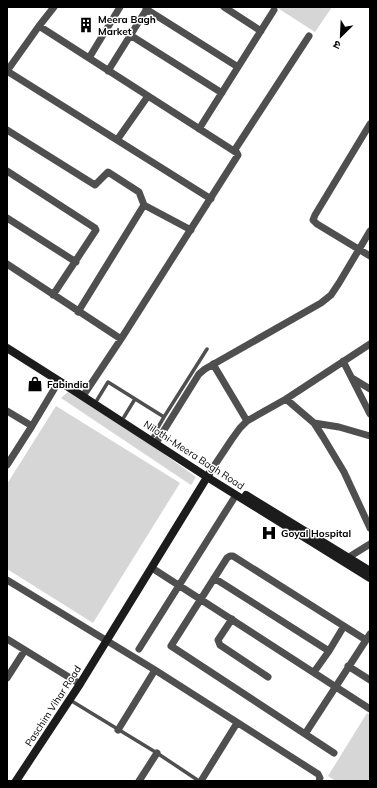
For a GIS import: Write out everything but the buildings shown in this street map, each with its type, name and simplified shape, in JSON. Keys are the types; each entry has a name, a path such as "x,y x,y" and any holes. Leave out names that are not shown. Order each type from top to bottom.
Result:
{"street":[{"path":"54,7 7,71 211,199"},
{"path":"89,58 120,7"},
{"path":"224,7 261,31"},
{"path":"108,71 147,8 238,67"},
{"path":"199,129 274,10"},
{"path":"39,26 234,151 237,153 238,158 86,393"},
{"path":"130,35 222,93"},
{"path":"234,151 308,36"},
{"path":"117,140 148,96"},
{"path":"370,124 313,220 317,224 370,256"},
{"path":"7,130 94,185 108,172 139,192 144,205 191,230"},
{"path":"7,171 96,230 53,295"},
{"path":"78,312 144,205"},
{"path":"7,218 76,262"},
{"path":"156,440 199,374 205,368 326,299 339,283 370,231"},
{"path":"7,264 121,339"},
{"name":"Nilothi-Meera Bagh Road","path":"7,344 124,417 156,440"},
{"path":"209,475 232,439 247,421 286,399 343,361 362,351 370,344"},
{"name":"Nilothi-Meera Bagh Road","path":"7,348 347,560 370,578"},
{"path":"343,361 370,414"},
{"path":"213,364 247,421"},
{"path":"352,378 370,389"},
{"path":"7,465 59,381"},
{"path":"286,399 314,423 344,472 370,528"},
{"path":"7,411 32,426"},
{"path":"314,423 338,427 370,436"},
{"name":"Nilothi-Meera Bagh Road","path":"209,475 236,495 347,560 370,570"},
{"name":"Paschim Vihar Road","path":"16,781 70,700 209,475"},
{"path":"139,649 236,495"},
{"path":"347,560 370,544"},
{"path":"305,734 368,637 344,626 233,556 230,556 227,558 171,646 305,734 334,753"},
{"path":"152,568 370,709"},
{"path":"214,578 329,651"},
{"path":"7,580 155,670 318,774 320,781"},
{"path":"232,619 218,640 220,645 268,677"},
{"path":"314,672 344,626"},
{"path":"7,639 80,684"},
{"path":"7,678 25,650"},
{"path":"348,666 370,680"},
{"path":"118,730 155,670"},
{"path":"200,781 237,723"},
{"path":"139,781 157,753"}],"lane":[{"path":"156,440 164,417 207,349"},
{"path":"97,400 108,382 164,417"},
{"path":"124,417 135,399"},
{"path":"70,700 200,781"}],"shaded area":[{"path":"276,7 332,7 315,32"},
{"path":"68,392 150,444 196,477 191,485 61,398"},
{"path":"56,406 180,483 93,623 7,569 7,484"},
{"path":"367,713 370,715 370,781 336,781 328,776"}],"place":[{"name":"Meera Bagh Market","path":"86,25"},
{"name":"Fabindia","path":"35,384"},
{"name":"Goyal Hospital","path":"269,533"}]}
